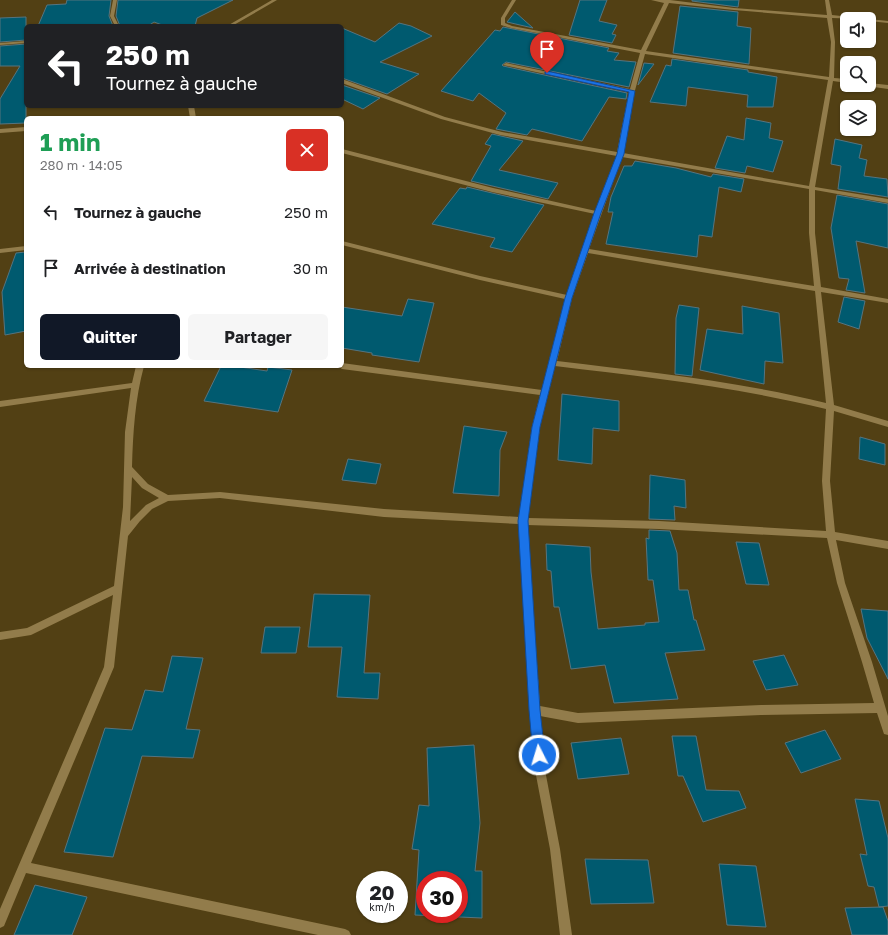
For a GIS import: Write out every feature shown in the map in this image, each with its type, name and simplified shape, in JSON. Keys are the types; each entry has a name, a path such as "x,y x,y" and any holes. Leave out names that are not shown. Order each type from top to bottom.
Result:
{"street":[{"path":"115,0 112,16 116,24"},
{"path":"233,24 275,0"},
{"path":"514,0 503,18 503,24 643,52 840,80"},
{"path":"653,0 734,10 840,17"},
{"path":"826,0 833,42 831,79 812,188 812,233 830,407 826,481 831,535 841,583 868,662 880,708 888,730"},
{"path":"566,935 555,849 540,770 534,710 523,521 536,427 568,298 584,250 620,154 632,91 643,52 668,1"},
{"path":"876,21 888,22"},
{"path":"0,44 24,42"},
{"path":"506,65 632,91"},
{"path":"344,82 406,106 467,125 534,140 888,201"},
{"path":"876,85 888,87"},
{"path":"0,131 24,129"},
{"path":"344,152 492,190 598,213"},
{"path":"344,244 480,278 568,298"},
{"path":"0,250 24,248"},
{"path":"584,250 888,301"},
{"path":"553,363 657,376 759,392 830,407 888,424"},
{"path":"344,366 544,393"},
{"path":"0,922 109,667 127,507 129,432 135,385 139,368"},
{"path":"0,404 135,385"},
{"path":"128,468 145,486 167,498"},
{"path":"124,535 137,518 149,506 167,498 220,495 384,513 523,521 659,525 831,535 888,545"},
{"path":"0,636 28,632 118,588"},
{"path":"534,710 578,718 761,710 880,708"},
{"path":"24,867 345,935"}],"shaded area":[{"path":"0,0 888,0 888,935 0,935"}],"building":[{"path":"67,0 111,0 109,16 112,24 39,24 47,5 66,4"},
{"path":"118,0 233,0 197,18 196,24 160,24 154,22 151,24 119,24 116,16"},
{"path":"580,0 607,0 599,21 617,25 612,34 616,35 612,43 569,35"},
{"path":"692,0 739,0 738,7"},
{"path":"680,6 738,12 737,26 751,28 749,64 673,53"},
{"path":"515,12 533,28 507,22"},
{"path":"26,17 26,24 24,24 24,40 0,42 0,18"},
{"path":"399,23 411,26 432,36 380,62 419,74 387,94 344,79 344,29 375,42"},
{"path":"503,27 609,48 607,51 619,53 614,60 636,62 629,87 506,62 502,65 627,93 626,99 609,97 582,141 532,129 527,135 496,129 506,113 479,93 473,101 441,91 495,30 500,31"},
{"path":"24,44 24,108 26,108 26,116 24,116 24,123 0,124 0,99 20,66 0,66 0,46"},
{"path":"672,59 748,70 748,72 777,77 773,107 747,107 748,95 688,87 686,106 650,102 666,65 671,66"},
{"path":"644,63 654,64 638,85"},
{"path":"344,86 380,98 363,109 344,100"},
{"path":"746,118 771,123 769,138 783,141 773,172 747,166 745,173 715,168 727,136 744,140"},
{"path":"492,134 523,141 499,170 558,183 548,199 471,181 491,146 485,144"},
{"path":"835,139 862,145 859,158 867,160 864,176 887,179 888,197 838,189 841,166 831,164"},
{"path":"635,161 676,168 711,177 713,174 744,179 741,192 719,187 712,237 699,235 697,257 606,244 613,212 608,212 611,197 624,166 632,166"},
{"path":"467,187 544,205 512,252 490,247 495,238 432,224 460,188 466,189"},
{"path":"837,195 888,204 888,248 856,241 865,293 846,290 849,279 839,278 831,228"},
{"path":"24,252 24,331 5,335 2,292 16,253"},
{"path":"844,297 865,301 859,329 838,322"},
{"path":"408,299 434,303 419,362 372,355 372,353 344,348 344,307 402,316"},
{"path":"679,305 699,308 692,376 675,374 676,318"},
{"path":"742,306 779,313 783,363 765,361 764,384 700,370 707,329 743,334"},
{"path":"220,368 247,368 267,371 268,368 292,370 278,412 204,401"},
{"path":"562,394 619,401 619,431 593,428 592,464 558,460"},
{"path":"464,426 507,432 500,450 499,496 453,493"},
{"path":"860,437 885,444 885,465 859,459"},
{"path":"348,459 381,464 376,484 342,480"},
{"path":"650,475 685,480 686,508 674,506 675,520 649,519"},
{"path":"649,530 670,531 677,553 679,590 688,590 694,620 696,620 705,650 665,653 678,699 614,703 605,665 571,669 559,607 554,607 551,571 547,570 546,544 590,547 591,572 598,629 645,625 645,623 659,622 653,580 648,580 646,538 649,539"},
{"path":"736,542 759,543 769,585 746,584"},
{"path":"314,594 370,595 364,673 380,673 378,699 337,697 342,647 308,647"},
{"path":"861,609 888,611 888,679 867,638"},
{"path":"265,627 300,627 296,653 261,653"},
{"path":"784,655 798,685 766,690 753,661"},
{"path":"172,656 203,658 186,729 200,730 193,758 142,756 113,857 64,852 105,728 132,730 145,690 163,692"},
{"path":"825,730 841,759 801,773 785,743"},
{"path":"672,736 696,736 706,790 739,791 746,808 703,822 683,776 678,776"},
{"path":"621,738 629,774 578,779 571,743"},
{"path":"474,745 480,823 475,871 482,871 482,918 468,917 468,871 418,871 419,850 412,849 419,805 429,806 427,748"},
{"path":"855,799 879,801 888,838 888,906 879,907 874,887 868,886 860,854 867,855"},
{"path":"585,859 648,860 654,903 591,904"},
{"path":"719,864 756,866 766,927 727,925"},
{"path":"35,885 87,897 72,935 14,935"},
{"path":"883,907 888,921 888,935 852,935 845,908"}],"route":[{"path":"539,755 534,710 523,521 529,474 536,427 568,298 584,250 620,154 632,91 547,73"}]}
